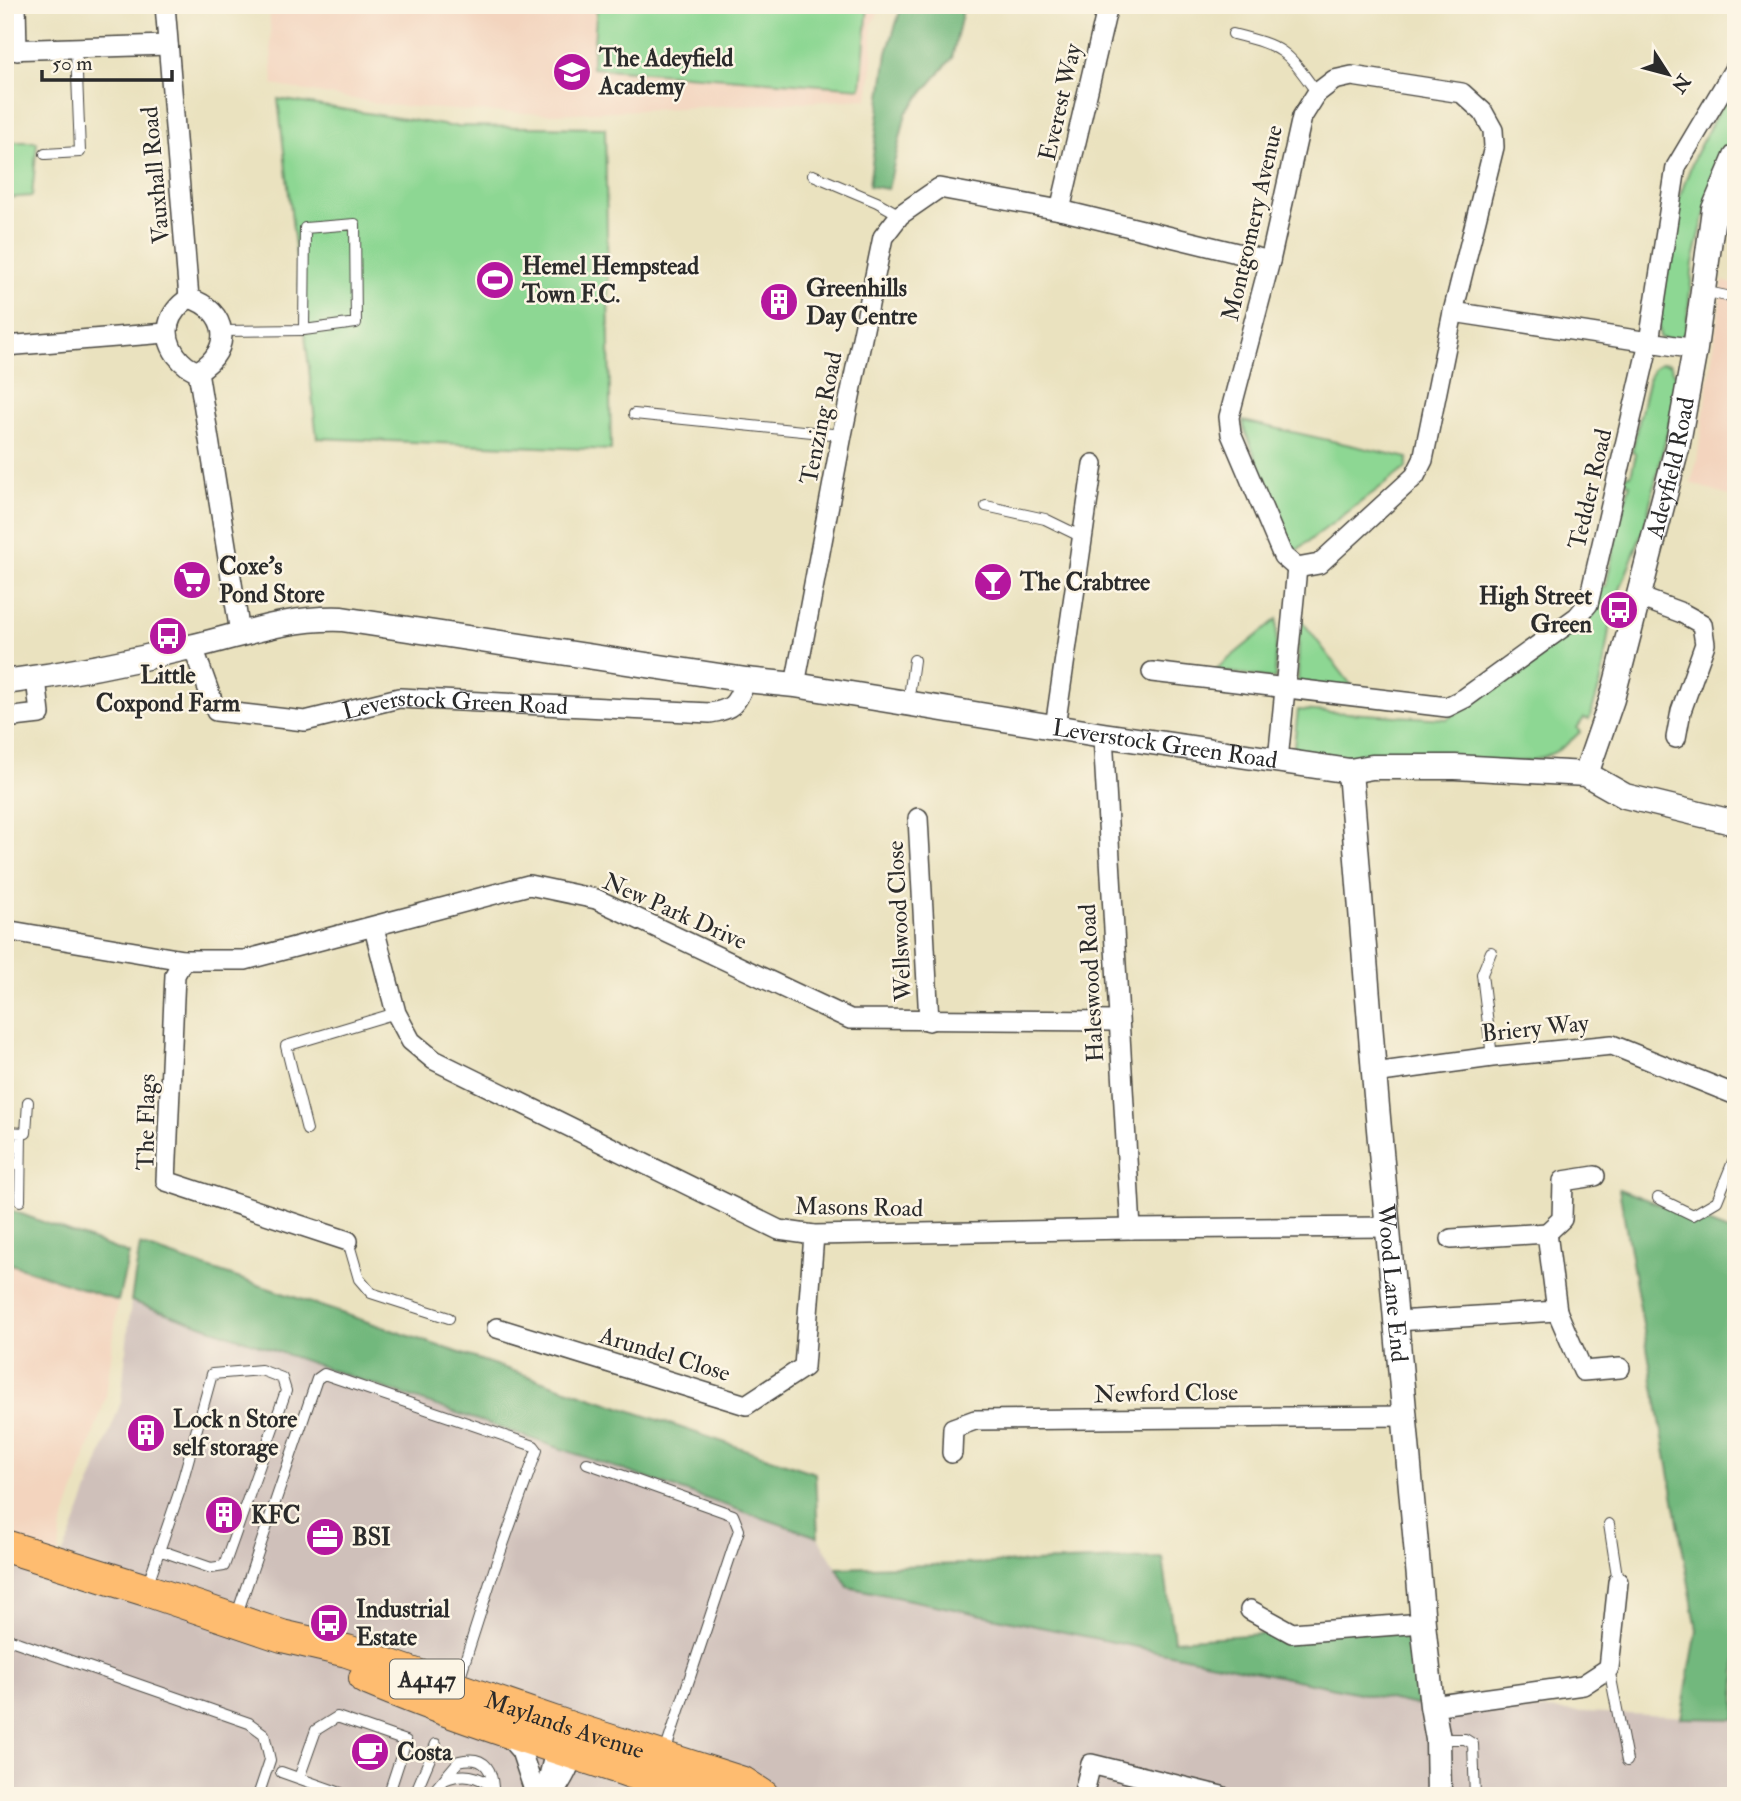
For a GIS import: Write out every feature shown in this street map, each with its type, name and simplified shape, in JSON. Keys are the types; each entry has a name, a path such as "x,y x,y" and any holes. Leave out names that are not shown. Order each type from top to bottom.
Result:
{"main road":[{"name":"Maylands Avenue","path":"5,1546 282,1636 347,1651 456,1689 569,1740 716,1796"},
{"name":"Maylands Avenue","path":"282,1636 342,1668 495,1726 664,1758 743,1783 763,1796"},
{"path":"456,1689 457,1700 495,1726"},
{"path":"664,1758 666,1766 708,1795"}],"street":[{"path":"16,5 11,51 169,45"},
{"name":"Vauxhall Road","path":"165,5 189,298"},
{"name":"Everest Way","path":"1060,209 1108,5"},
{"name":"Tedder Road","path":"1152,672 1447,707 1465,698 1577,617 1588,604 1650,342 1676,167 1736,66"},
{"path":"1278,760 1297,568 1320,564 1415,476 1423,460 1453,312 1494,147 1493,130 1483,112 1462,93 1352,76 1334,80 1317,93"},
{"name":"Montgomery Avenue","path":"1297,568 1283,556 1231,433 1229,417 1270,261 1302,117 1317,93"},
{"name":"Adeyfield Road","path":"1586,774 1612,699 1678,448 1703,291 1725,213 1736,157"},
{"name":"Tenzing Road","path":"795,685 883,237 900,215 939,188 1060,209 1270,261"},
{"path":"189,298 199,301 216,314 222,331 215,357 198,371 183,363 169,344 166,333 172,314 189,298"},
{"path":"1453,312 1695,349"},
{"path":"5,346 166,333"},
{"path":"198,371 240,632"},
{"path":"1055,727 1093,464"},
{"path":"1639,597 1682,613 1702,624 1704,644 1681,711 1676,738"},
{"name":"Leverstock Green Road","path":"5,682 115,664 193,647 240,632 311,618 342,619 746,680 795,685 908,705 1350,771 1372,767 1455,767 1586,774"},
{"name":"Leverstock Green Road","path":"193,647 216,711 305,721 399,698 710,713 727,710 736,703 746,680"},
{"path":"5,718 40,714 36,678"},
{"name":"Haleswood Road","path":"1103,735 1117,1021 1131,1229"},
{"name":"Wood Lane End","path":"1350,771 1423,1623 1438,1739 1439,1796"},
{"path":"1586,774 1625,796 1736,823"},
{"name":"Wellswood Close","path":"918,818 929,1021"},
{"name":"New Park Drive","path":"5,930 183,960 245,960 529,885 596,899 850,1019 1117,1021"},
{"name":"Masons Road","path":"374,928 396,1013 411,1041 434,1060 779,1230 814,1235 1389,1227"},
{"name":"The Flags","path":"183,960 175,975 166,1181 348,1241"},
{"name":"Briery Way","path":"1374,1073 1492,1057 1612,1045 1736,1094"},
{"path":"1451,1239 1546,1233 1563,1219 1563,1181 1595,1176"},
{"path":"1546,1233 1558,1311 1583,1371 1620,1368"},
{"name":"Arundel Close","path":"497,1328 746,1405 804,1367 814,1235"},
{"path":"1397,1321 1558,1311"},
{"name":"Newford Close","path":"952,1453 953,1428 975,1420 1406,1416"},
{"path":"1432,1706 1583,1685 1609,1668 1618,1582"},
{"path":"1250,1610 1292,1633 1423,1623"},
{"path":"495,1726 521,1751 536,1796"},
{"path":"544,1796 569,1740"},
{"path":"552,1796 565,1776 569,1740"},
{"path":"1083,1796 1090,1764 1221,1796"}],"lane":[{"path":"1233,34 1282,49 1295,61 1317,93"},
{"path":"45,154 80,152 76,49"},
{"path":"813,175 877,202 900,215"},
{"path":"222,331 304,330 356,323 355,224 305,228 304,330"},
{"path":"1703,291 1736,298"},
{"path":"634,414 842,435"},
{"path":"986,506 1045,519 1083,537"},
{"path":"908,705 914,660"},
{"path":"1490,952 1482,974 1492,1057"},
{"path":"307,1130 286,1046 396,1013"},
{"path":"5,1132 26,1133 28,1102"},
{"path":"20,1201 21,1133"},
{"path":"1658,1198 1693,1215 1717,1201 1736,1154"},
{"path":"5,1163 20,1163"},
{"path":"348,1241 359,1279 371,1293 449,1318"},
{"path":"146,1590 159,1550 180,1490 212,1374 261,1370 282,1378 286,1391 224,1566 211,1568 159,1550"},
{"path":"235,1621 317,1379 324,1374 534,1446 537,1450 494,1570 456,1689"},
{"path":"587,1463 733,1515 737,1521 739,1530 664,1758"},
{"path":"1609,1524 1618,1582"},
{"path":"5,1638 249,1723 264,1734 270,1760 258,1796"},
{"path":"1609,1668 1627,1761"},
{"path":"299,1778 316,1730 337,1717 407,1741 388,1796"},
{"path":"1438,1739 1465,1739 1473,1744 1475,1796"},
{"path":"414,1796 436,1744"},
{"path":"426,1796 444,1780 458,1761 472,1759 481,1761 487,1768 493,1791"},
{"path":"281,1772 349,1796"},
{"path":"444,1780 470,1775 483,1780 493,1791"}],"shaded area":[{"name":"The Adeyfield Academy","path":"269,5 883,5 871,25 873,60 868,99 553,114 387,105 273,85"},
{"path":"1723,281 1736,285 1736,499 1691,483 1697,461"},
{"path":"5,1262 118,1301 106,1397 61,1530 58,1564 5,1546"},
{"path":"131,1301 818,1537 848,1587 1412,1704 1736,1719 1736,1796 5,1796 5,1546 58,1563 71,1536 121,1402"}],"green space":[{"path":"597,5 868,5 861,88 592,68"},
{"path":"902,5 964,5 952,58 906,113 888,189 869,186 887,53"},
{"path":"1736,78 1736,139 1705,213 1693,263 1686,331 1680,340 1660,338 1658,316 1673,214 1696,153"},
{"path":"278,99 449,126 605,128 611,450 317,438"},
{"path":"5,142 37,142 32,196 5,198"},
{"path":"1661,363 1670,364 1676,377 1673,409 1644,528 1612,610 1601,682 1589,720 1584,718 1577,728 1580,732 1557,751 1530,761 1346,765 1293,755 1298,710 1447,719 1491,689 1601,587 1606,586 1617,533 1613,531 1618,527 1630,484 1625,482 1627,475 1631,475 1636,454 1632,452 1649,377"},
{"path":"1243,421 1408,458 1406,468 1293,553"},
{"path":"1299,617 1355,690 1298,682"},
{"path":"1277,619 1275,679 1215,670"},
{"path":"1619,1189 1736,1234 1736,1719 1681,1718 1697,1630"},
{"path":"5,1208 129,1254 118,1301 5,1262"},
{"path":"140,1245 815,1473 818,1537 131,1301"},
{"path":"1163,1558 1174,1640 1423,1623 1432,1706 848,1587 837,1568"}],"place":[{"name":"The Adeyfield Academy","path":"572,72"},
{"name":"Hemel Hempstead Town F.C.","path":"495,280"},
{"name":"Greenhills Day Centre","path":"779,302"},
{"name":"Coxe's Pond Store","path":"192,580"},
{"name":"The Crabtree","path":"993,582"},
{"name":"High Street Green","path":"1619,610"},
{"name":"Little Coxpond Farm","path":"168,636"},
{"name":"Lock n Store self storage","path":"146,1433"},
{"name":"KFC","path":"224,1515"},
{"name":"BSI","path":"325,1537"},
{"name":"Industrial Estate","path":"329,1623"},
{"name":"Costa","path":"370,1752"}]}
